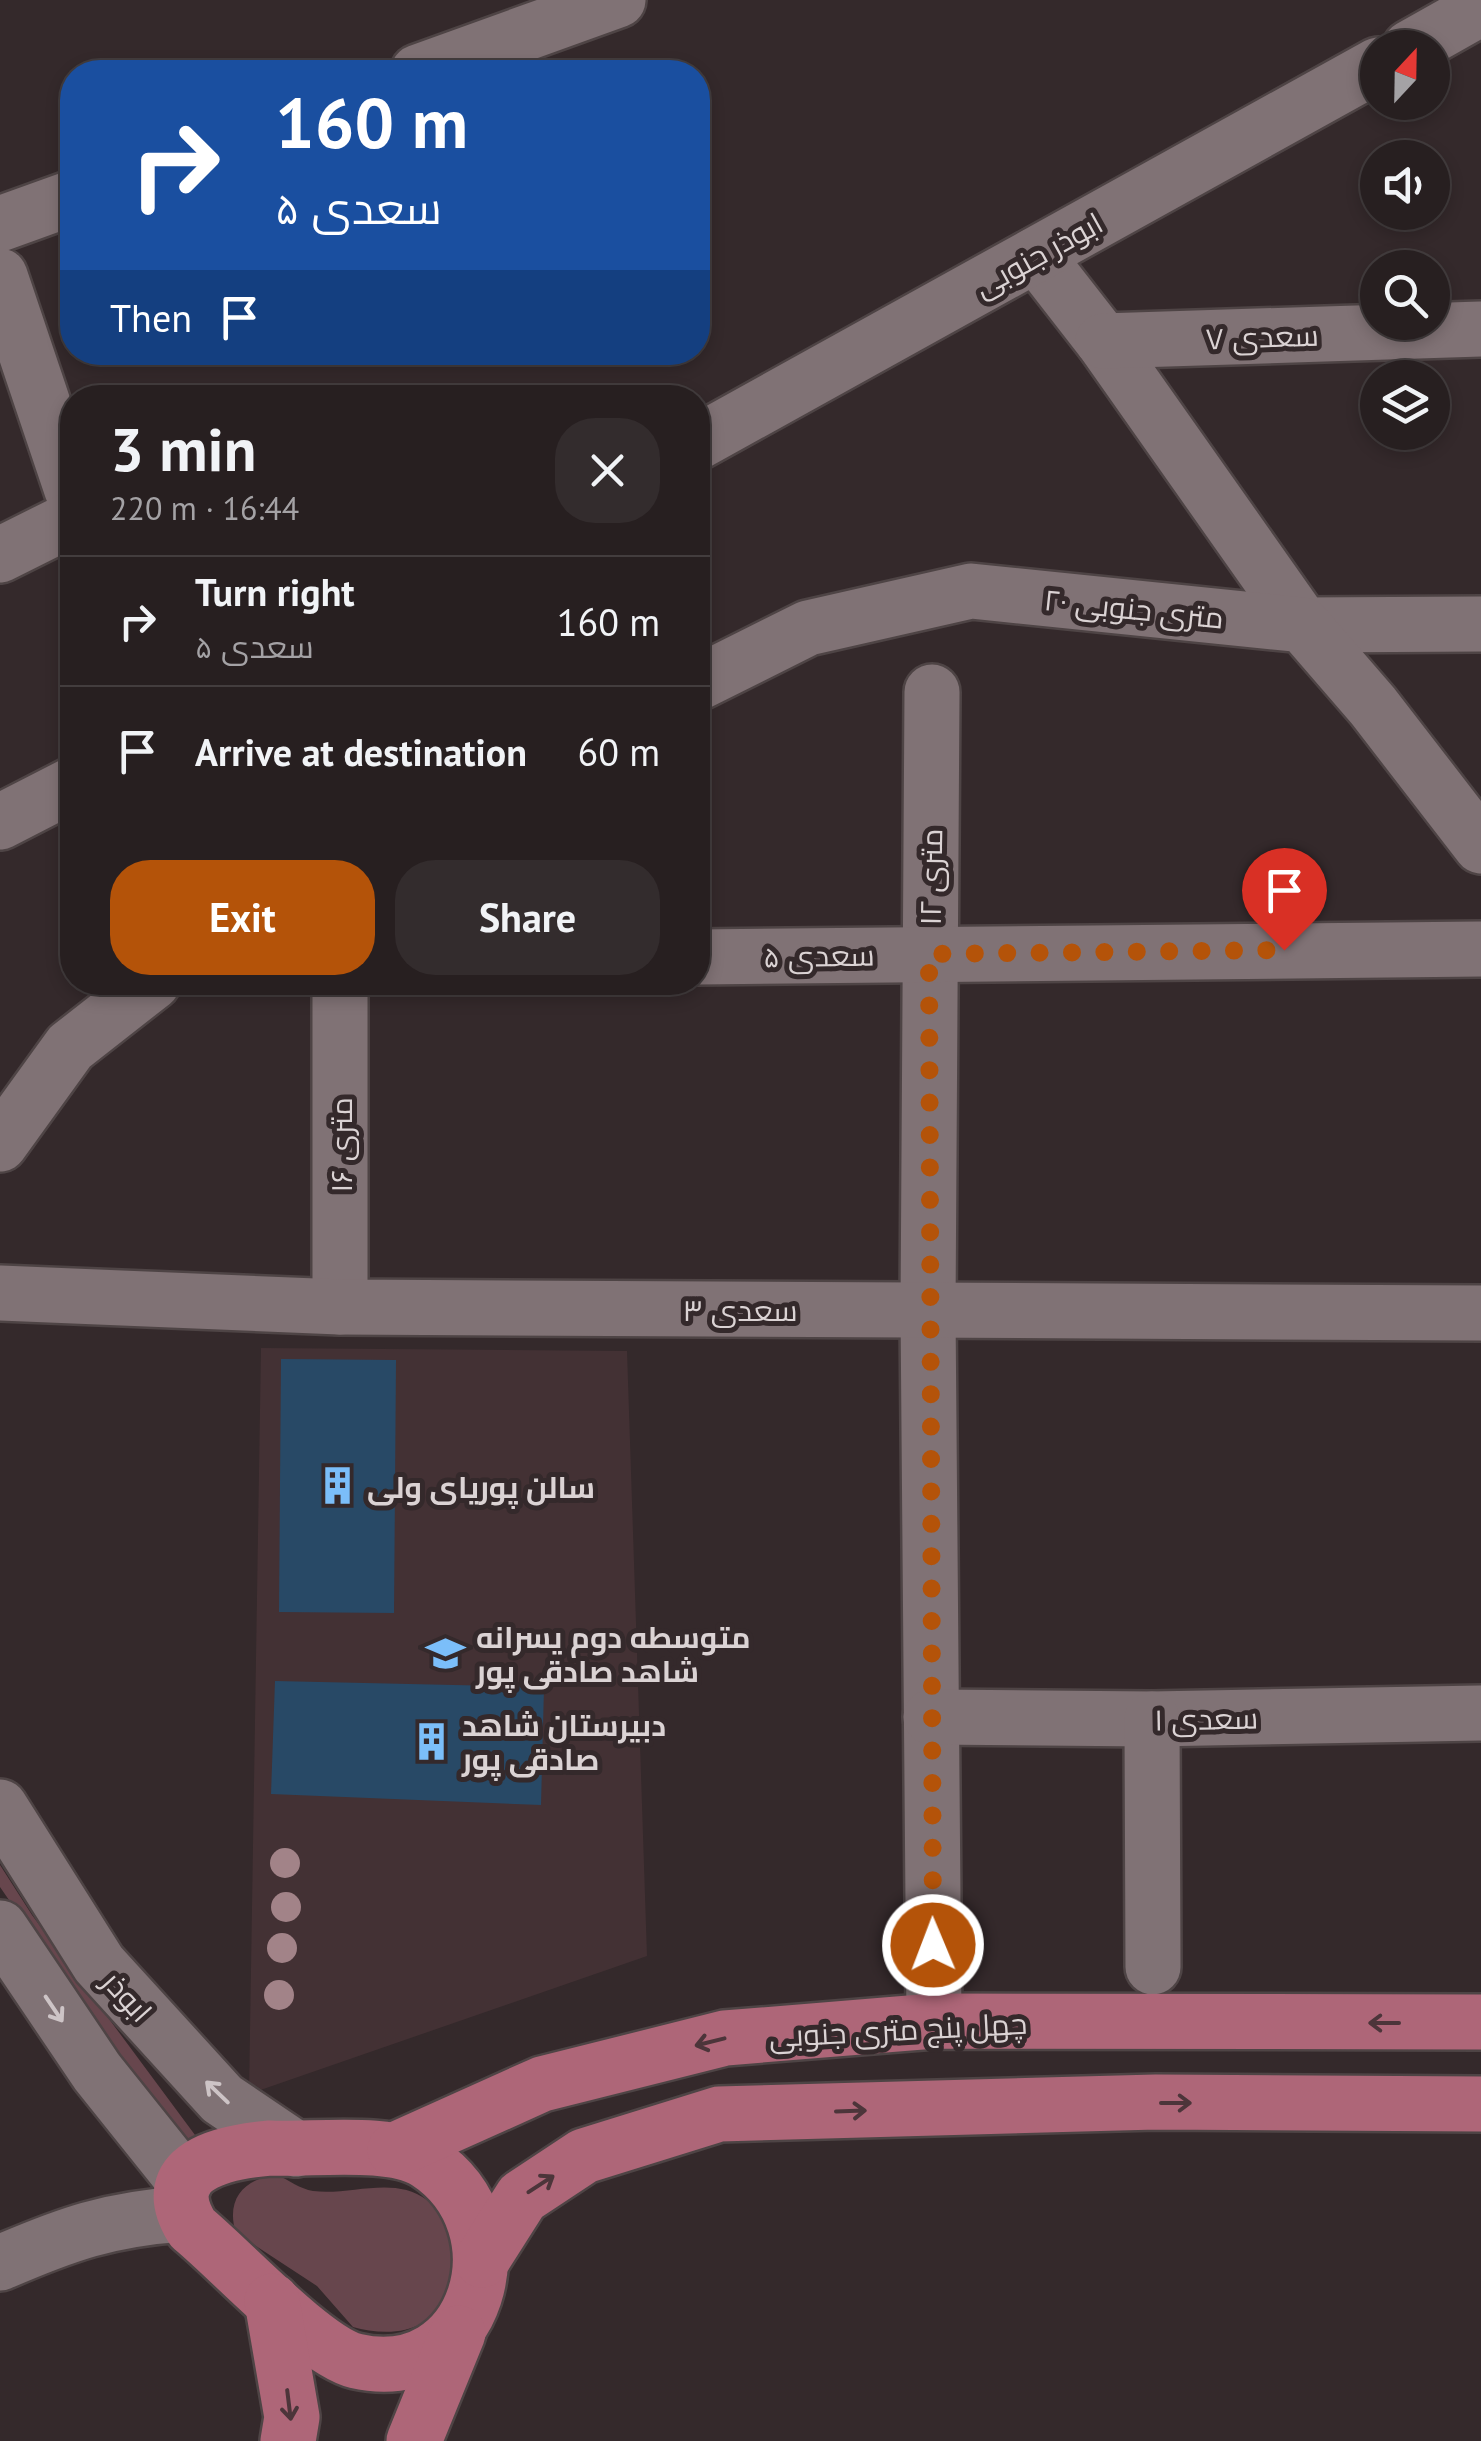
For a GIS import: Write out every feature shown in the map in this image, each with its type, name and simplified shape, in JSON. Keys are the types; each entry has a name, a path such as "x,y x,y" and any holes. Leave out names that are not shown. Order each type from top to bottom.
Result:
{"main road":[{"name":"چهل پنج متری جنوبی","path":"395,2150 542,2084 725,2038 934,2021 1481,2022"},
{"path":"482,2260 522,2197 584,2156 719,2114 1156,2102 1481,2104"},
{"path":"414,2441 475,2292 482,2260 479,2228 460,2193 427,2162 395,2150 250,2150 203,2161 184,2198 192,2228 314,2337 354,2360 388,2363 428,2354 458,2333"},
{"path":"272,2301 292,2417 288,2441"}],"street":[{"path":"451,60 618,0"},
{"path":"1442,30 1481,8"},
{"name":"ابوذر جنوبی","path":"710,435 1360,75"},
{"path":"0,224 60,202"},
{"path":"1036,255 1104,342 1303,625 1374,706 1481,846"},
{"path":"0,276 60,454"},
{"name":"سعدی ۷","path":"1104,342 1481,329"},
{"path":"0,555 60,525"},
{"name":"۲۰ متری جنوبی","path":"710,677 808,628 971,590 1303,625 1481,624"},
{"name":"۱۲ متری","path":"932,692 928,1310 934,2021"},
{"path":"0,822 60,791"},
{"name":"سعدی ۵","path":"710,956 1481,948"},
{"path":"0,1144 70,1048 137,995"},
{"name":"۱۶ متری","path":"340,995 340,1307"},
{"name":"سعدی ۳","path":"0,1294 340,1307 1481,1313"},
{"name":"سعدی ۱","path":"931,1716 1152,1720 1481,1713"},
{"path":"1152,1720 1153,1968"},
{"name":"ابوذر","path":"0,1806 99,1964 222,2099 296,2149"},
{"path":"0,1928 184,2198 130,2218 76,2230 0,2264"}],"shaded area":[{"name":"متوسطه دوم پسرانه شاهد صادقی پور","path":"261,1348 627,1351 647,1956 249,2094"},
{"path":"0,1865 32,1915 195,2135 195,2141 180,2148 0,1887"},
{"path":"277,2175 313,2191 386,2187 427,2200 439,2212 452,2245 451,2281 435,2312 414,2327 397,2331 353,2327 317,2286 236,2233 233,2210 240,2192 256,2181"}],"building":[{"name":"سالن پوریای ولی","path":"281,1359 396,1360 394,1613 279,1612"},
{"name":"دبیرستان شاهد صادقی پور","path":"275,1681 544,1687 541,1805 271,1794"}],"place":[{"name":"سالن پوریای ولی","path":"337,1486"},
{"name":"متوسطه دوم پسرانه شاهد صادقی پور","path":"446,1653"},
{"name":"دبیرستان شاهد صادقی پور","path":"432,1741"}],"route":[{"path":"933,1945 929,954 1284,950"}]}
